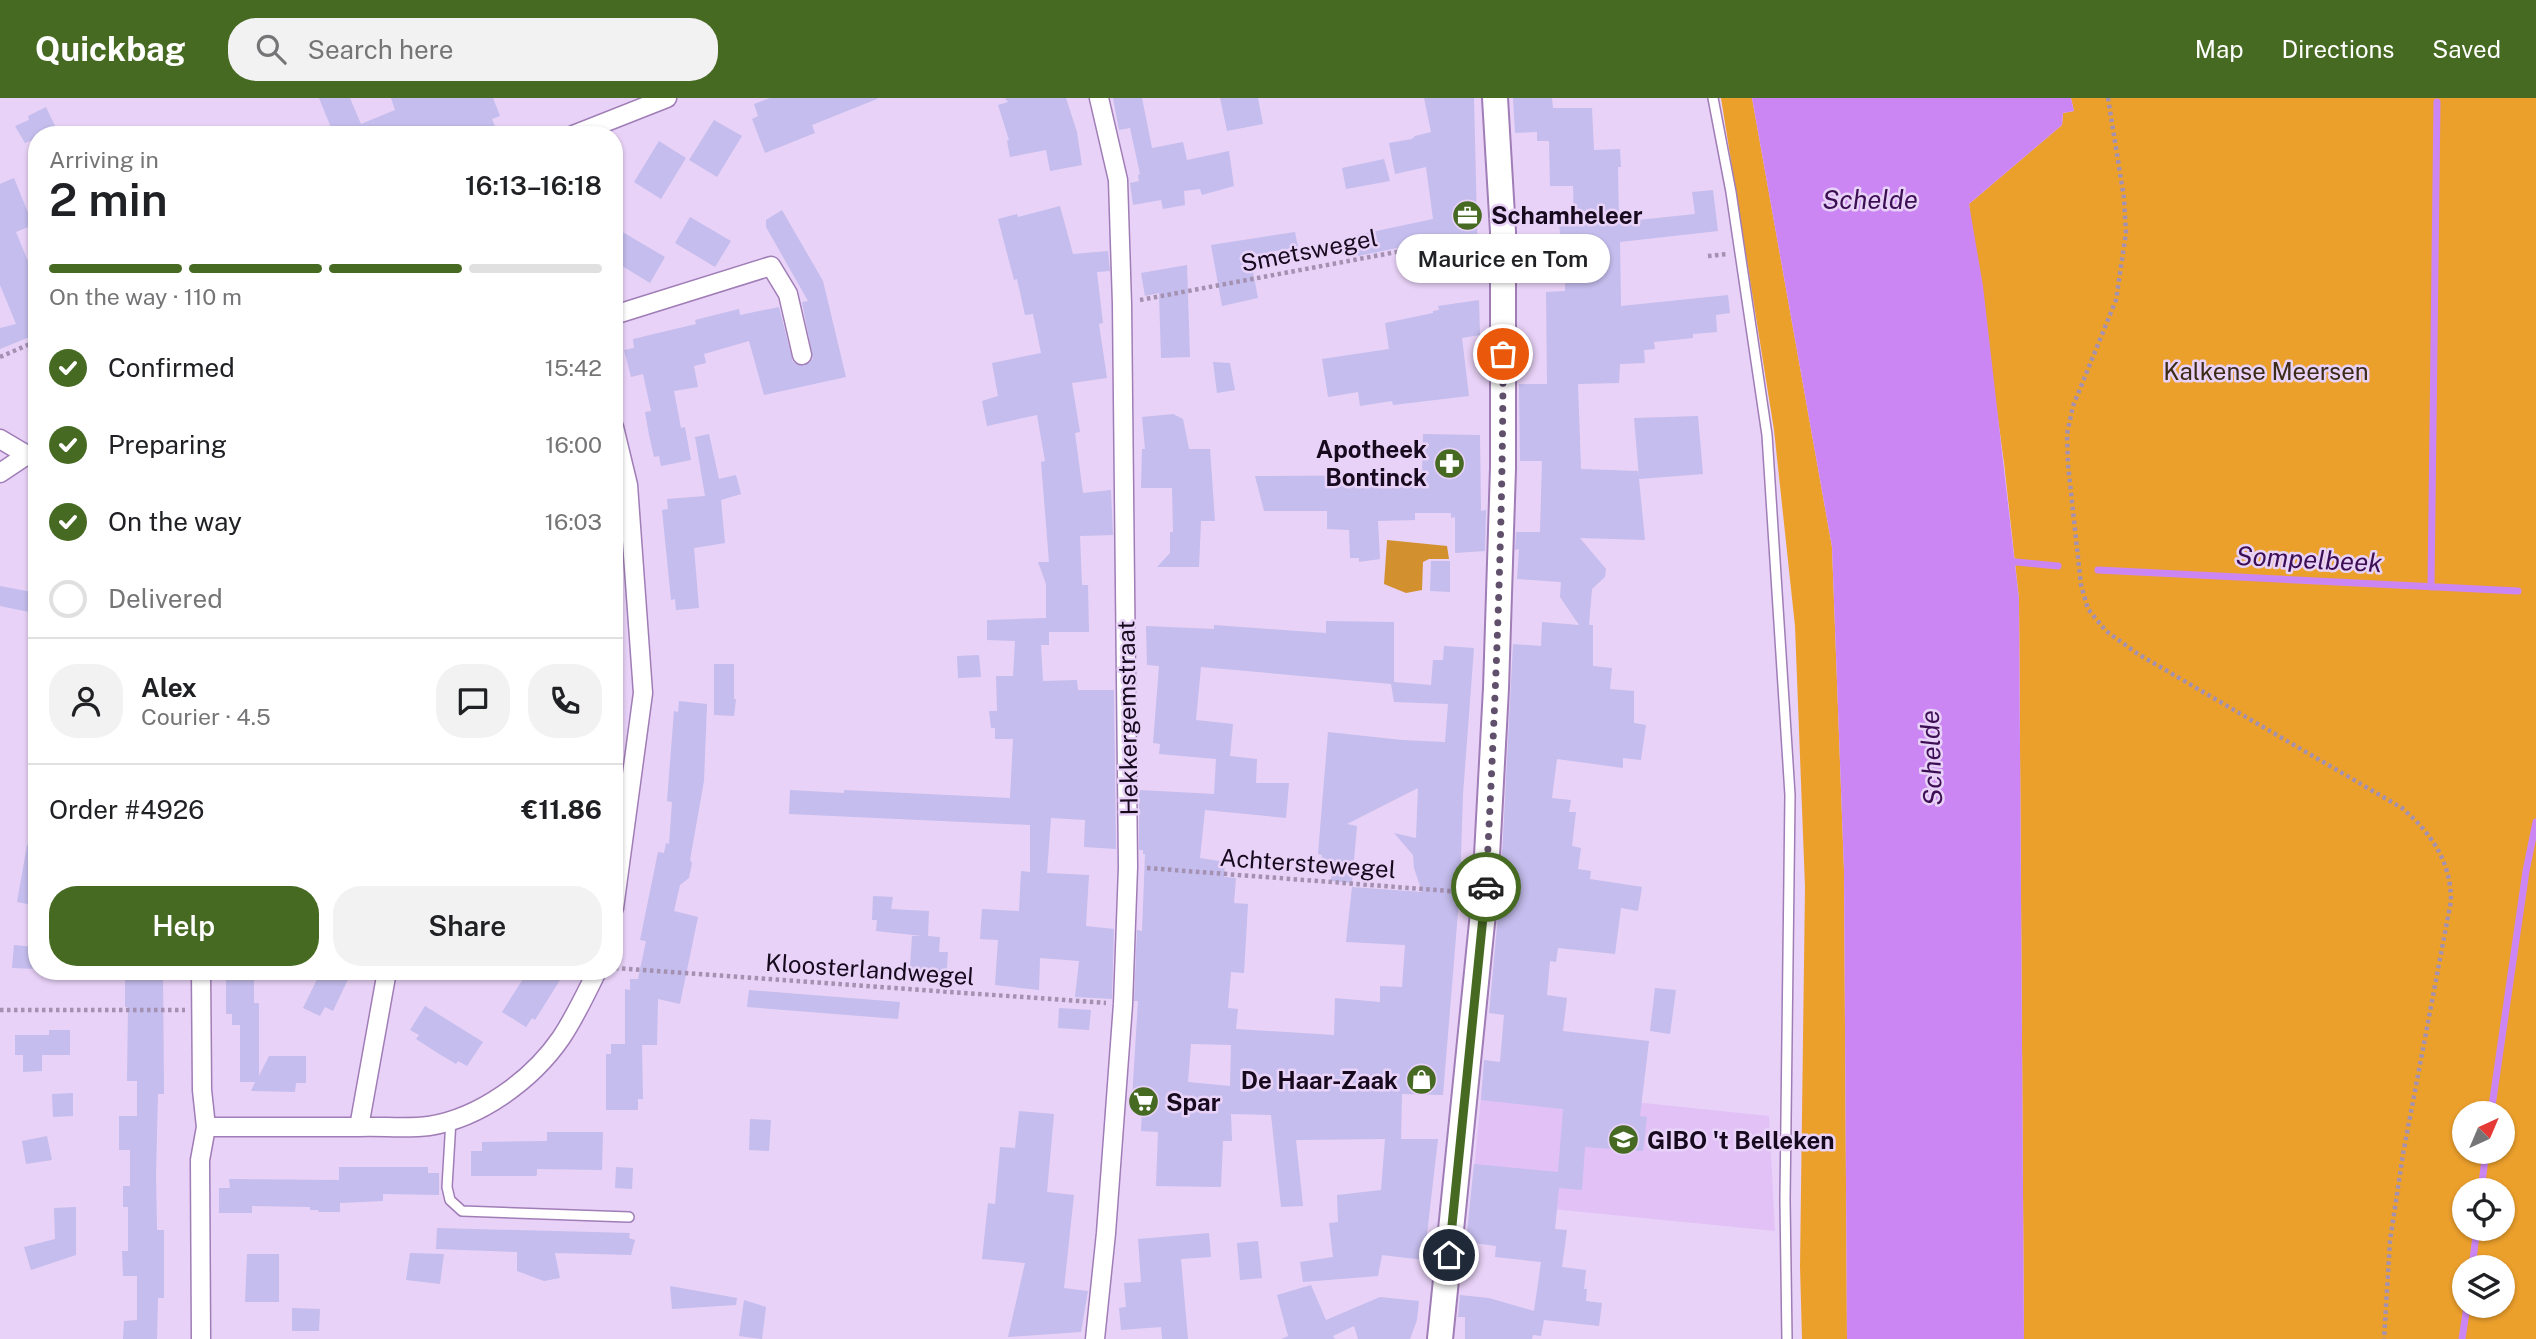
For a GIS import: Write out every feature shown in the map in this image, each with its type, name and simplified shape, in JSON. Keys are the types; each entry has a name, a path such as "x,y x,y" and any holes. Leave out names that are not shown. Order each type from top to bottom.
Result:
{"main road":[{"path":"1440,1339 1485,893 1496,688 1503,468 1503,232 1495,98"}],"street":[{"path":"596,126 667,98"},
{"name":"Hekkergemstraat","path":"1095,1339 1106,1233 1123,1004 1128,867 1122,304 1118,180 1099,98"},
{"path":"623,312 771,266 788,294 802,355"},
{"path":"0,439 28,454"},
{"path":"0,473 28,458"},
{"path":"623,464 628,485 643,693 623,841"},
{"path":"201,980 202,1090 206,1127 200,1160 201,1339"},
{"path":"359,1127 385,980"},
{"path":"206,1127 428,1126 452,1119 478,1109 535,1068 560,1040 593,980"}],"lane":[{"path":"1713,98 1731,192 1767,435 1790,795 1785,1200 1787,1339"},
{"path":"452,1119 447,1187 450,1200 462,1211 629,1217"}],"path":[{"path":"2108,98 2124,198 2126,233 2116,300 2073,406 2067,434 2081,585 2088,609 2106,631 2138,654 2402,808 2430,835 2442,855 2451,885 2451,901 2399,1179 2390,1241 2384,1339"},
{"name":"Smetswegel","path":"1122,304 1503,232"},
{"path":"0,357 28,345"},
{"name":"Achterstewegel","path":"1128,867 1485,893"},
{"name":"Kloosterlandwegel","path":"623,969 1123,1004"},
{"path":"0,1010 201,1010"}],"shaded area":[{"path":"1387,540 1447,546 1449,559 1429,559 1423,562 1422,590 1406,593 1384,584"},
{"name":"GIBO 't Belleken","path":"1482,1086 1769,1116 1775,1231 1471,1201"}],"green space":[{"path":"1721,98 1752,98 1832,547 1844,870 1847,1339 1802,1339 1800,1266 1805,887 1795,626 1774,430"},
{"name":"Kalkense Meersen","path":"2071,98 2536,98 2536,1339 2024,1339 2019,599 2004,463 1969,204 2062,125 2063,113 2074,111"}],"water":[{"name":"Schelde","path":"1752,98 2071,98 2074,111 2063,113 2062,125 1969,204 1983,286 2019,599 2024,1339 1847,1339 1844,870 1832,547"}],"building":[{"path":"319,98 350,98 361,124 395,110 391,98 493,98 500,116 492,119 495,126 330,126"},
{"path":"770,98 877,99 812,125 815,133 765,153 752,119 758,116 754,104"},
{"path":"1005,98 1066,98 1077,132 1082,165 1050,171 1046,150 1010,157 1009,140 998,105 1008,102"},
{"path":"1113,98 1142,98 1152,148 1183,142 1187,160 1229,151 1234,186 1202,195 1200,189 1184,191 1185,205 1163,209 1161,200 1133,205 1130,183 1139,181 1140,174 1130,128 1119,130"},
{"path":"1220,98 1258,98 1263,124 1227,131"},
{"path":"1424,98 1474,98 1478,264 1444,270 1442,264 1402,269 1397,248 1358,256 1353,236 1433,219 1426,167 1395,174 1389,143 1431,132"},
{"path":"1513,98 1552,98 1553,108 1592,108 1594,150 1620,149 1619,222 1695,214 1692,192 1713,190 1718,231 1620,242 1621,306 1728,295 1730,313 1716,315 1717,332 1693,334 1693,338 1654,342 1655,349 1644,350 1645,363 1620,364 1619,383 1578,384 1581,469 1638,471 1639,477 1634,418 1698,416 1703,474 1639,479 1645,540 1580,538 1606,569 1605,577 1592,589 1589,625 1593,625 1593,666 1612,668 1610,689 1634,691 1634,723 1646,725 1641,760 1623,758 1623,768 1557,759 1552,798 1571,800 1569,812 1576,812 1572,846 1581,848 1578,869 1591,871 1590,879 1642,887 1638,911 1621,908 1615,954 1558,948 1556,962 1550,961 1547,995 1567,998 1563,1031 1649,1041 1640,1116 1647,1117 1643,1151 1585,1147 1582,1190 1559,1188 1555,1229 1567,1230 1562,1267 1586,1270 1586,1301 1602,1303 1599,1326 1544,1320 1541,1336 1533,1335 1532,1339 1465,1339 1465,1317 1458,1317 1460,1295 1489,1298 1534,1311 1541,1262 1495,1257 1496,1246 1466,1242 1474,1164 1558,1172 1563,1109 1481,1100 1484,1060 1500,1062 1504,1015 1489,1013 1500,894 1513,644 1541,646 1542,622 1579,625 1560,597 1561,582 1517,579 1519,549 1515,550 1516,532 1540,532 1542,461 1520,461 1519,384 1547,384 1546,292 1565,291 1559,225 1574,224 1573,186 1550,186 1549,141 1537,141 1537,132 1515,133"},
{"path":"46,107 55,126 28,126 28,142 25,143 15,126 29,120 28,116"},
{"path":"714,120 742,136 717,177 689,160"},
{"path":"659,141 686,158 661,199 634,182"},
{"path":"1384,159 1390,181 1346,189 1342,168"},
{"path":"14,178 28,213 28,227 16,232 28,261 28,338 0,349 0,328 16,324 0,285 0,184"},
{"path":"1060,206 1073,254 1108,251 1110,271 1097,272 1103,323 1099,324 1107,378 1072,383 1080,432 1075,433 1083,493 1111,490 1113,535 1080,536 1082,585 1088,585 1089,632 1049,632 1049,645 1041,645 1043,681 1077,680 1078,690 1114,690 1116,849 1084,847 1085,820 1051,818 1047,873 1089,875 1086,926 1114,929 1112,999 1075,997 1079,961 1040,958 1039,990 995,985 998,940 980,939 982,909 1019,911 1021,871 1030,872 1030,825 789,814 790,790 1010,798 1013,739 995,739 995,728 991,728 989,711 997,711 996,676 1013,676 1015,641 987,640 987,620 1046,618 1046,584 1038,562 1049,562 1041,462 1045,461 1037,415 987,426 982,401 998,396 992,363 1041,353 1033,314 1025,315 998,219 1017,214 1018,217"},
{"path":"782,210 823,281 846,377 764,395 749,341 704,354 706,363 694,366 698,387 674,391 691,460 661,466 659,456 654,457 649,435 645,412 651,411 643,374 631,377 624,350 634,348 633,339 696,324 695,320 739,309 740,315 779,307 793,362 804,366 813,359 802,302 808,301 766,227 766,220"},
{"path":"690,217 731,241 715,267 675,243"},
{"path":"623,232 665,257 650,283 623,266"},
{"path":"1295,232 1298,247 1250,256 1258,298 1222,306 1211,245"},
{"path":"1187,265 1190,357 1161,358 1159,293 1145,296 1141,273"},
{"path":"1479,300 1480,335 1462,338 1469,396 1360,406 1358,392 1328,397 1322,359 1389,349 1385,323 1433,313 1439,310 1438,306"},
{"path":"1213,362 1230,363 1235,390 1217,393"},
{"path":"1173,414 1183,419 1189,449 1210,449 1215,521 1201,521 1199,567 1157,567 1170,553 1170,532 1173,532 1172,488 1141,488 1142,449 1145,449 1142,417"},
{"path":"709,434 719,479 736,475 741,494 721,500 725,543 694,548 699,608 676,610 675,599 671,600 662,510 668,509 667,499 705,496 695,437"},
{"path":"1423,434 1480,435 1481,511 1486,510 1485,551 1455,553 1455,517 1451,518 1451,513 1415,513 1415,520 1378,521 1380,559 1359,562 1359,558 1350,558 1349,530 1327,529 1327,511 1264,511 1255,476 1422,475"},
{"path":"1431,561 1450,561 1450,592 1430,591"},
{"path":"0,586 28,591 28,612 0,606"},
{"path":"1326,621 1394,622 1394,682 1431,685 1433,660 1443,660 1444,646 1474,648 1463,794 1460,888 1443,1095 1402,1094 1401,1139 1438,1139 1424,1260 1382,1255 1378,1276 1303,1282 1300,1262 1333,1257 1329,1223 1338,1222 1337,1195 1381,1190 1385,1139 1296,1140 1303,1206 1281,1207 1271,1115 1231,1114 1232,1141 1223,1141 1221,1187 1156,1186 1158,1132 1141,1131 1142,1111 1135,1110 1136,1099 1132,1099 1138,1001 1134,1001 1137,930 1142,931 1145,854 1143,850 1139,850 1139,790 1214,794 1216,759 1159,754 1160,744 1153,743 1159,666 1147,665 1146,626 1214,629 1214,625 1326,633","holes":["1201,667 1391,684 1394,702 1448,704 1445,742 1328,732 1318,854 1322,855 1321,867 1332,867 1331,881 1352,883 1357,826 1347,824 1418,788 1416,838 1394,833 1413,855 1414,868 1422,892 1352,887 1346,942 1405,945 1402,987 1380,986 1380,1002 1335,998 1334,1035 1236,1029 1238,1009 1228,1008 1231,972 1244,973 1248,904 1234,903 1236,878 1224,877 1225,862 1200,858 1205,810 1286,818 1289,783 1256,783 1257,759 1230,756 1233,724 1196,720","1191,1044 1231,1045 1230,1086 1188,1082"]},
{"path":"979,655 981,677 958,678 957,656"},
{"path":"714,664 734,664 734,716 714,715"},
{"path":"679,701 707,704 704,781 690,860 692,863 689,878 680,885 674,911 698,917 680,1004 658,999 657,1045 642,1045 643,1099 638,1099 638,1110 606,1110 606,1054 611,1054 611,1044 625,1044 625,989 630,990 630,979 638,979 646,941 640,940 658,852 664,853 666,843 669,844 672,802 667,801 674,711 678,712"},
{"path":"27,845 28,845 28,904 17,902"},
{"path":"873,896 893,897 891,909 929,911 928,936 940,937 939,952 948,952 946,982 913,981 914,968 910,967 912,936 922,936 876,931 877,920 872,920"},
{"path":"14,945 28,946 28,969 12,968"},
{"path":"125,980 163,980 164,1094 158,1094 156,1173 157,1230 164,1230 164,1298 158,1298 157,1339 123,1339 124,1321 137,1320 137,1276 123,1276 122,1251 128,1251 128,1207 123,1207 123,1186 130,1186 130,1150 119,1150 119,1116 137,1116 137,1081 127,1081 128,1007 125,1007"},
{"path":"226,980 254,980 254,1003 259,1003 259,1076 269,1056 306,1056 306,1083 296,1083 295,1092 251,1091 255,1082 240,1082 240,1025 232,1025 232,1014 226,1014"},
{"path":"317,980 348,980 333,1011 325,1007 320,1016 303,1008"},
{"path":"522,980 560,980 535,1020 532,1018 526,1027 502,1012"},
{"path":"1655,988 1676,990 1670,1034 1650,1031"},
{"path":"749,990 900,1002 898,1019 747,1007"},
{"path":"425,1006 483,1042 467,1066 458,1061 456,1064 416,1039 419,1035 410,1030"},
{"path":"1059,1008 1091,1010 1089,1030 1058,1028"},
{"path":"49,1030 70,1030 70,1055 42,1055 42,1071 23,1072 23,1055 15,1055 15,1035 49,1035"},
{"path":"73,1093 73,1116 53,1117 52,1094"},
{"path":"1019,1111 1054,1114 1047,1192 1074,1195 1064,1288 1088,1291 1081,1332 1008,1337 1025,1263 982,1259 988,1203 995,1204 1000,1147 1015,1148"},
{"path":"750,1119 771,1120 769,1151 749,1150"},
{"path":"547,1132 603,1132 602,1170 537,1169 535,1176 471,1176 471,1151 482,1151 482,1142 547,1141"},
{"path":"47,1136 52,1160 26,1164 22,1141"},
{"path":"339,1167 428,1167 428,1173 439,1173 439,1195 383,1194 383,1201 340,1203 340,1212 319,1212 310,1210 310,1207 252,1206 252,1213 219,1213 219,1188 230,1188 229,1179 339,1180"},
{"path":"616,1167 633,1168 632,1189 615,1188"},
{"path":"76,1207 76,1255 31,1270 24,1247 55,1239 54,1208"},
{"path":"437,1228 630,1233 629,1238 635,1240 631,1255 555,1253 560,1278 544,1281 517,1271 517,1252 436,1249"},
{"path":"1209,1233 1211,1257 1181,1259 1188,1339 1162,1339 1161,1327 1121,1330 1119,1308 1126,1307 1124,1283 1141,1282 1138,1239"},
{"path":"1258,1241 1262,1278 1240,1280 1237,1243"},
{"path":"410,1253 444,1254 440,1284 406,1280"},
{"path":"247,1254 279,1254 279,1302 245,1302"},
{"path":"1311,1285 1326,1320 1380,1297 1419,1301 1417,1320 1410,1339 1358,1339 1354,1326 1333,1336 1335,1339 1281,1339 1288,1336 1277,1295"},
{"path":"670,1286 737,1298 736,1305 672,1309"},
{"path":"744,1300 766,1307 762,1339 739,1336"},
{"path":"292,1308 320,1309 319,1331 292,1331"}],"waterway":[{"path":"2431,587 2437,102"},
{"name":"Sompelbeek","path":"2006,561 2058,566"},
{"name":"Sompelbeek","path":"2098,570 2518,591"},
{"path":"2493,1101 2526,871 2536,822"},
{"path":"2483,1178 2484,1164"},
{"path":"2474,1255 2475,1241"},
{"path":"2462,1339 2465,1318"}],"way so far":[{"path":"1486,887 1496,688 1503,468 1503,354"}],"place":[{"name":"Schamheleer","path":"1468,215"},
{"name":"Maurice en Tom","path":"1503,354"},
{"name":"Apotheek Bontinck","path":"1450,463"},
{"name":"De Haar-Zaak","path":"1421,1080"},
{"name":"Spar","path":"1143,1102"},
{"name":"GIBO 't Belleken","path":"1624,1140"}],"route":[{"path":"1449,1255 1486,887"}]}
